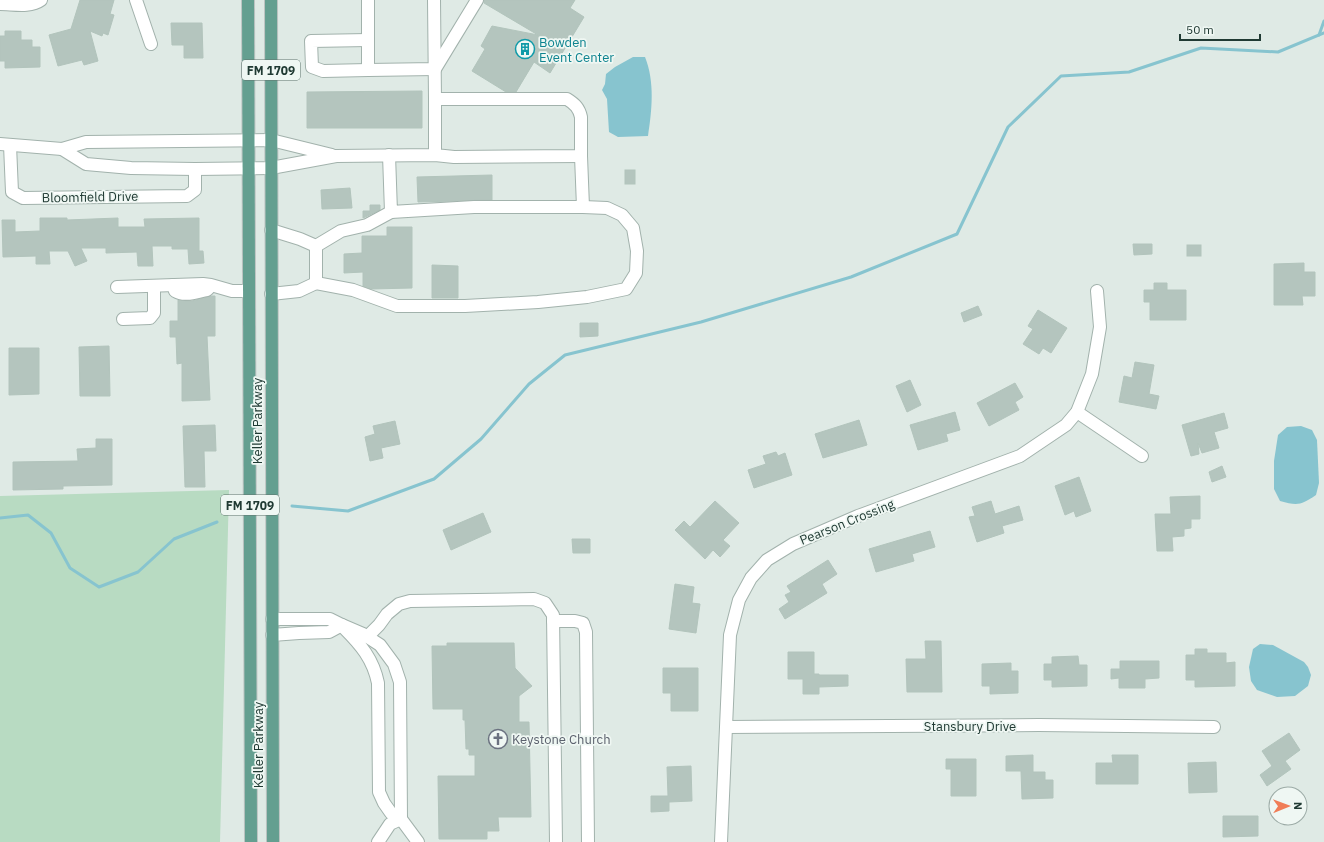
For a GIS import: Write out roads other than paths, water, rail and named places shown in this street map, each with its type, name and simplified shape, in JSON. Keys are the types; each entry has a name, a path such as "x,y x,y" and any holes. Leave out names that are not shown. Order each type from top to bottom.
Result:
{"main road":[{"name":"Keller Parkway","path":"248,0 251,842"},
{"name":"Keller Parkway","path":"271,0 273,842"},
{"path":"250,619 272,619"},
{"path":"250,636 272,635"}],"street":[{"path":"0,4 29,4 37,3 41,0"},
{"path":"136,0 151,44"},
{"path":"368,0 368,70"},
{"path":"434,0 435,155"},
{"path":"435,68 477,0"},
{"path":"368,40 311,41 312,67 322,71 435,68"},
{"path":"435,99 567,99 577,106 581,117 581,156 584,207"},
{"name":"Bloomfield Drive","path":"62,150 86,142 271,140 336,156"},
{"name":"Bloomfield Drive","path":"195,169 195,190 187,196 23,198 12,192 5,144 62,150 86,164 131,168 271,168 336,156"},
{"path":"389,155 391,212"},
{"path":"336,156 435,155 454,158 581,156"},
{"path":"271,294 299,291 316,283 353,290 398,306 465,306 538,302 587,297 626,289 636,273 637,251 633,228 622,215 607,208 474,206 391,212 367,226 341,231 316,246"},
{"path":"271,230 300,239 316,246"},
{"path":"316,246 316,283"},
{"path":"117,287 211,285 232,291 249,291"},
{"path":"123,319 150,318 153,316 154,286"},
{"name":"Pearson Crossing","path":"721,842 730,635 739,600 751,578 767,560 793,544 858,516 1020,456 1066,425 1077,412 1092,374 1100,327 1097,292"},
{"path":"1077,412 1142,456"},
{"path":"367,637 387,614 399,604 410,601 534,599 545,603 554,615 556,842"},
{"path":"272,619 330,619 367,637 380,646 394,664 400,682 401,819 411,840"},
{"path":"553,621 575,621 583,624 586,632 588,842"},
{"path":"272,635 299,632 330,632 342,625"},
{"path":"342,625 363,648 375,670 378,683 380,792 384,803 391,812 401,819"},
{"name":"Stansbury Drive","path":"727,727 1039,725 1214,727"},
{"path":"378,842 390,824 401,819"}],"water":[{"path":"633,57 645,57 650,76 652,96 648,136 618,137 609,132 607,99 602,90 605,84 606,74"},
{"path":"1301,426 1312,430 1317,440 1319,483 1316,495 1303,503 1291,504 1280,501 1274,489 1274,461 1278,435 1287,427"},
{"path":"1260,644 1273,645 1304,662 1311,675 1308,686 1295,696 1277,697 1257,690 1251,681 1249,667 1253,649"}],"waterway":[{"path":"1319,35 1324,21"},
{"path":"292,506 348,511 434,479 481,439 529,384 565,355 701,322 851,277 957,234 1008,127 1061,76 1129,72 1201,48 1278,52 1324,33"},
{"path":"0,518 28,515 51,533 70,568 99,587 138,572 174,539 217,522"}],"place":[{"name":"Bowden Event Center","path":"525,49"},
{"name":"Keystone Church","path":"498,739"}]}
